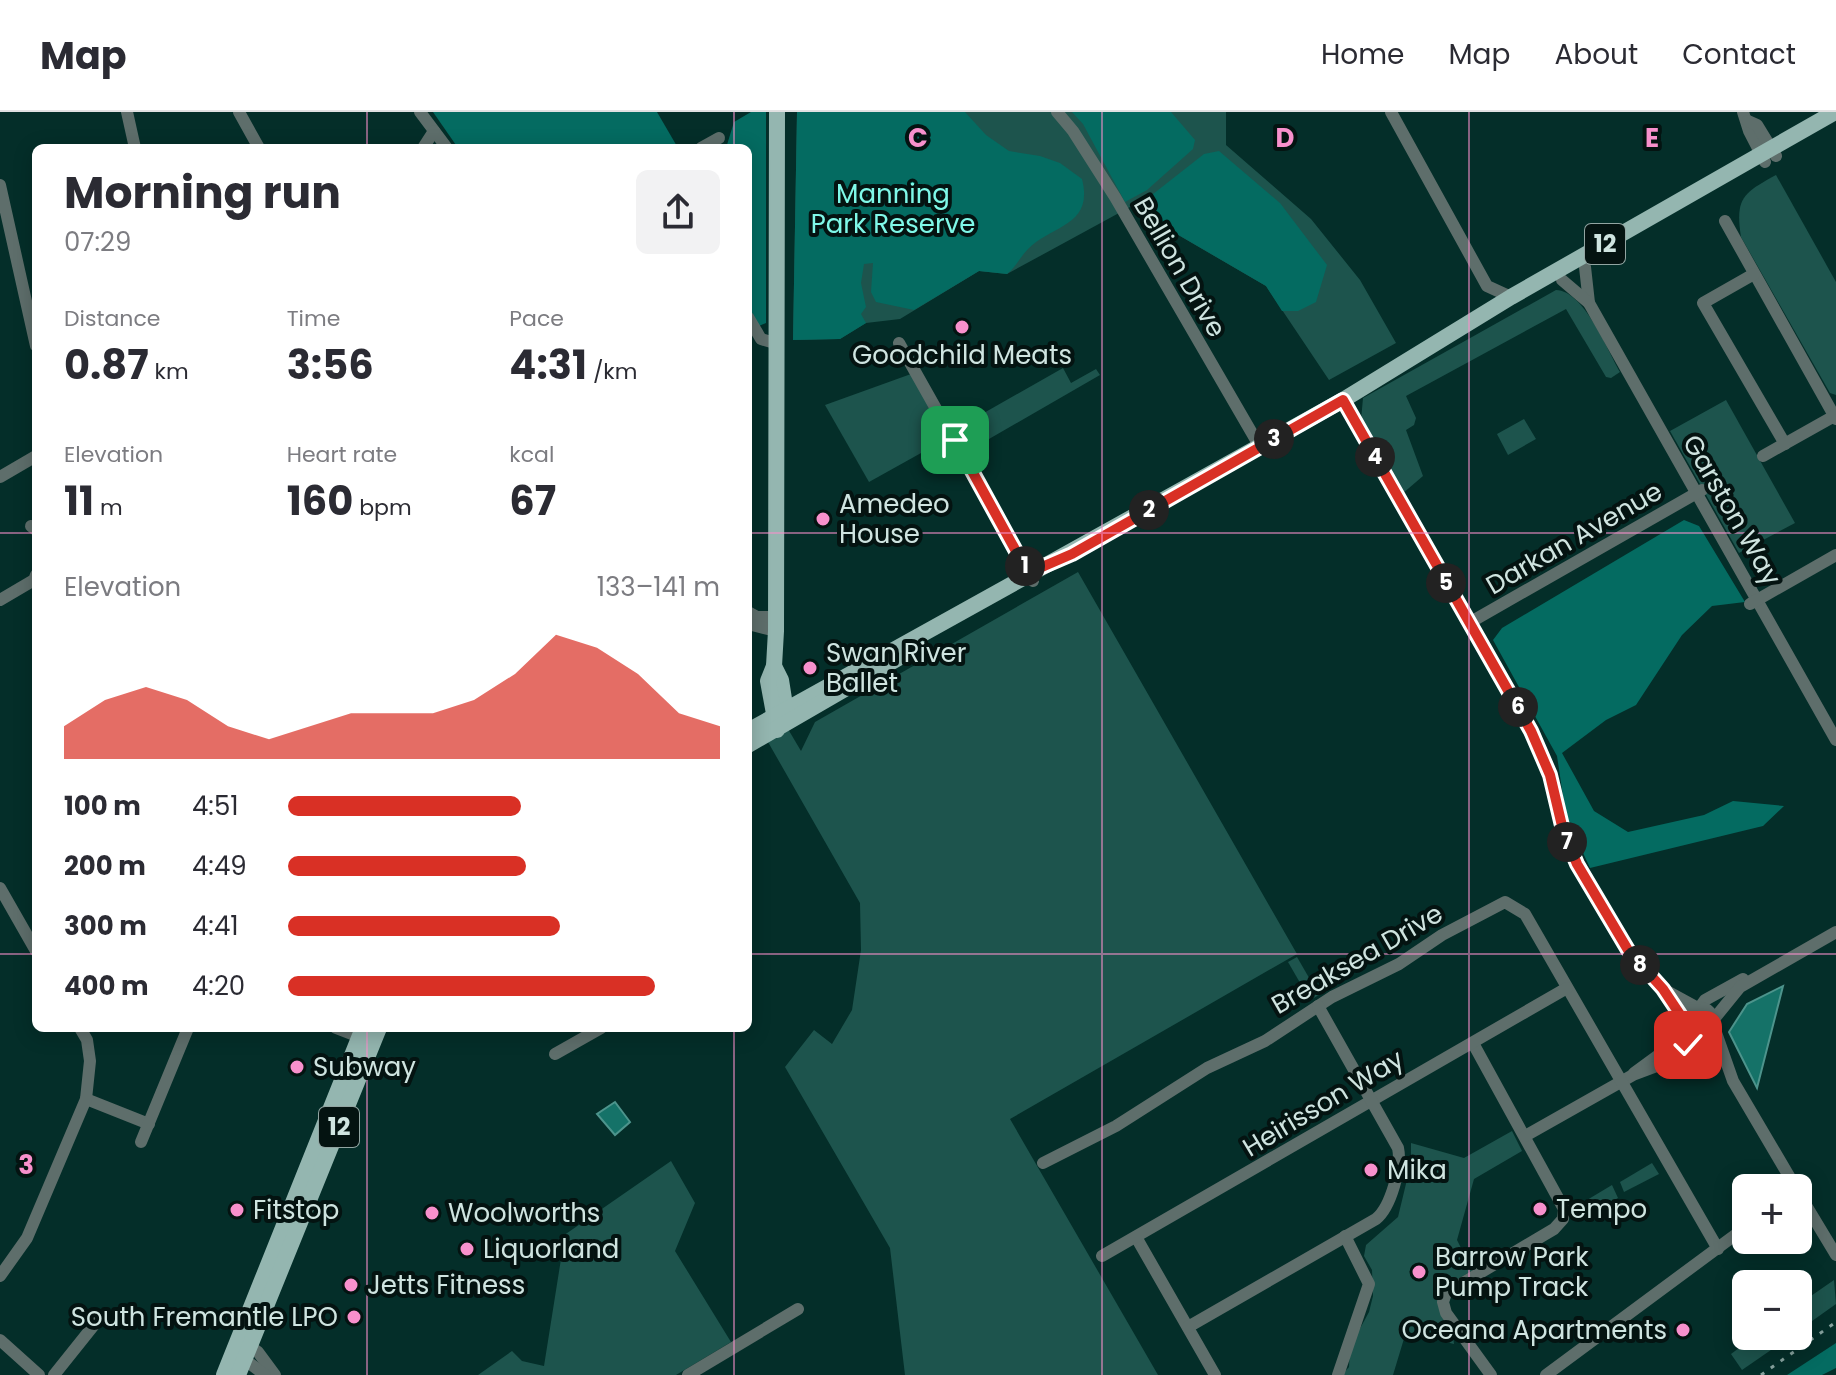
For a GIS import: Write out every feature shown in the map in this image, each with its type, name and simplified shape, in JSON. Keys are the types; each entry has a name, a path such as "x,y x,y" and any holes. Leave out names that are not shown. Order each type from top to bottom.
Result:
{"main road":[{"path":"777,112 776,624 774,666 768,681 781,720"},
{"name":"12","path":"1445,341 1468,332 1585,267 1835,112"},
{"name":"12","path":"752,742 781,720 1031,577 1060,566 1072,554 1445,341 1511,297 1768,154 1836,123"},
{"name":"12","path":"752,730 781,720"},
{"name":"12","path":"224,1375 242,1349 369,1034"},
{"name":"12","path":"238,1375 242,1349"}],"street":[{"path":"127,112 134,144"},
{"path":"239,112 257,144"},
{"path":"420,112 444,144"},
{"name":"Bellion Drive","path":"1057,112 1073,131 1115,197 1260,447"},
{"path":"1391,112 1487,286 1511,297"},
{"path":"1746,117 1749,131 1768,154"},
{"path":"426,144 434,131"},
{"path":"708,144 719,138"},
{"path":"0,185 32,328"},
{"path":"1725,221 1835,416 1763,456"},
{"name":"Garston Way","path":"1585,267 1589,303"},
{"path":"1754,274 1703,303 1785,444"},
{"name":"Garston Way","path":"1562,280 1589,303 1699,492 1754,601 1836,740"},
{"path":"1474,320 1487,286"},
{"path":"752,324 761,339 778,344"},
{"path":"899,343 1031,577"},
{"path":"1343,400 1542,753 1569,848 1589,887 1628,950 1663,989 1683,1023 1697,1039 1724,1060"},
{"path":"0,477 32,459"},
{"name":"Darkan Avenue","path":"1469,623 1699,492"},
{"path":"1754,601 1836,555"},
{"path":"0,600 32,580"},
{"path":"752,614 776,624"},
{"path":"752,624 776,624"},
{"path":"0,888 32,944"},
{"name":"Breaksea Drive","path":"1043,1163 1116,1126 1207,1068 1265,1041 1318,1006 1399,964 1442,935 1505,902 1525,914 1567,988 1627,1079 1718,1249"},
{"path":"1525,1136 1709,1035 1734,992 1764,971 1836,932"},
{"path":"1627,1079 1664,1051 1698,1007 1729,985 1764,971"},
{"name":"Heirisson Way","path":"1102,1256 1371,1099 1474,1045 1567,988"},
{"path":"1663,989 1709,1011 1724,1060 1788,1174"},
{"path":"1188,1327 1383,1213 1400,1158 1398,1148 1318,1006"},
{"path":"0,1276 27,1238 86,1099 90,1061 87,1040 82,1032"},
{"path":"141,1142 186,1032"},
{"path":"555,1054 594,1032"},
{"path":"1474,1045 1563,1205 1563,1219 1554,1229 1446,1293 1443,1302 1446,1313 1491,1375"},
{"path":"86,1099 149,1124"},
{"path":"1812,1215 1836,1255"},
{"path":"1338,1375 1368,1289 1366,1275 1345,1236"},
{"path":"1136,1237 1215,1375"},
{"path":"1546,1375 1732,1238"},
{"path":"688,1375 798,1309"},
{"path":"54,1375 98,1320"},
{"path":"0,1340 39,1375"},
{"path":"242,1349 265,1375"},
{"path":"242,1349 275,1375"}],"green space":[{"path":"433,112 657,112 676,144 455,144"},
{"path":"751,112 766,112 766,323 759,326 752,313 752,144 727,144 734,122"},
{"name":"Manning Park Reserve","path":"797,112 1226,112 1226,145 1311,219 1360,280 1396,343 1329,380 1266,286 1130,207 1007,274 979,271 900,319 866,323 840,339 793,340"},
{"path":"797,112 965,112 986,135 1009,151 1060,163 1082,179 1082,206 1068,223 1028,249 1007,274 979,271 914,310 876,302 871,292 873,263 864,264 861,283 866,307 861,314 866,323 840,339 793,340"},
{"path":"1072,112 1171,112 1195,140 1193,149 1147,190 1125,202 1083,124"},
{"path":"1219,151 1280,203 1327,265 1316,302 1298,311 1282,311 1266,286 1134,209 1204,154"},
{"path":"1776,175 1836,282 1836,395 1830,393 1741,237 1739,213 1744,198"},
{"path":"1556,290 1566,293 1585,310 1620,372 1611,378 1606,377 1566,309 1406,396 1416,418 1414,425 1406,430 1423,476 1402,494 1361,420 1363,398"},
{"path":"1063,368 1071,383 1096,369 1100,375 989,439 979,422 964,431 961,426"},
{"path":"911,374 948,438 869,482 825,405"},
{"path":"1726,400 1795,523 1739,553 1670,431"},
{"path":"1524,419 1536,439 1508,455 1497,434"},
{"path":"1684,520 1699,526 1745,602 1712,606 1682,635 1636,705 1606,720 1562,753 1594,811 1628,832 1704,815 1733,801 1784,806 1763,826 1590,868 1566,816 1557,756 1493,640 1502,628"},
{"path":"1078,572 1297,954 1010,1119 1158,1375 905,1375 890,1248 785,1067 814,1030 832,1044 852,1010 861,950 860,903 768,742 788,729 801,751 815,722"},
{"path":"1297,957 1319,995 1310,1000 1288,962"},
{"path":"1512,1131 1522,1151 1474,1179 1457,1240 1465,1256 1459,1262 1463,1270 1471,1267 1473,1270 1446,1286 1454,1344 1406,1332 1393,1375 1342,1375 1349,1367 1350,1347 1369,1312 1373,1296 1372,1270 1364,1256 1366,1245 1398,1217 1411,1163 1411,1143 1464,1158"},
{"path":"671,1161 695,1203 675,1251 731,1342 676,1375 478,1375 512,1351 522,1361 544,1366 561,1259 547,1247"},
{"path":"1652,1163 1659,1174 1624,1192 1620,1182"},
{"path":"1612,1185 1618,1198 1580,1219 1577,1206"},
{"path":"1834,1280 1836,1304 1812,1321 1812,1295"},
{"path":"1836,1343 1836,1368 1822,1375 1787,1375"},
{"path":"1736,1350 1771,1350 1742,1370 1731,1354"}],"shaded area":[{"path":"1783,986 1757,1088 1729,1032 1747,1004"},
{"path":"615,1102 630,1122 615,1135 597,1114"}],"railway":[{"path":"1761,1375 1836,1322"}],"place":[{"name":"Goodchild Meats","path":"962,327"},
{"name":"Amedeo House","path":"823,519"},
{"name":"Swan River Ballet","path":"810,668"},
{"name":"Subway","path":"297,1067"},
{"name":"Mika","path":"1371,1170"},
{"name":"Tempo","path":"1540,1209"},
{"name":"Fitstop","path":"237,1210"},
{"name":"Woolworths","path":"432,1213"},
{"name":"Liquorland","path":"467,1249"},
{"name":"Barrow Park Pump Track","path":"1419,1272"},
{"name":"Jetts Fitness","path":"351,1285"},
{"name":"South Fremantle LPO","path":"354,1317"},
{"name":"Oceana Apartments","path":"1683,1330"}],"route":[{"path":"955,440 1028,573 1056,558 1072,554 1343,400 1531,731 1550,775 1569,848 1589,887 1628,950 1663,989 1683,1019 1685,1033 1694,1039 1688,1045"}]}
